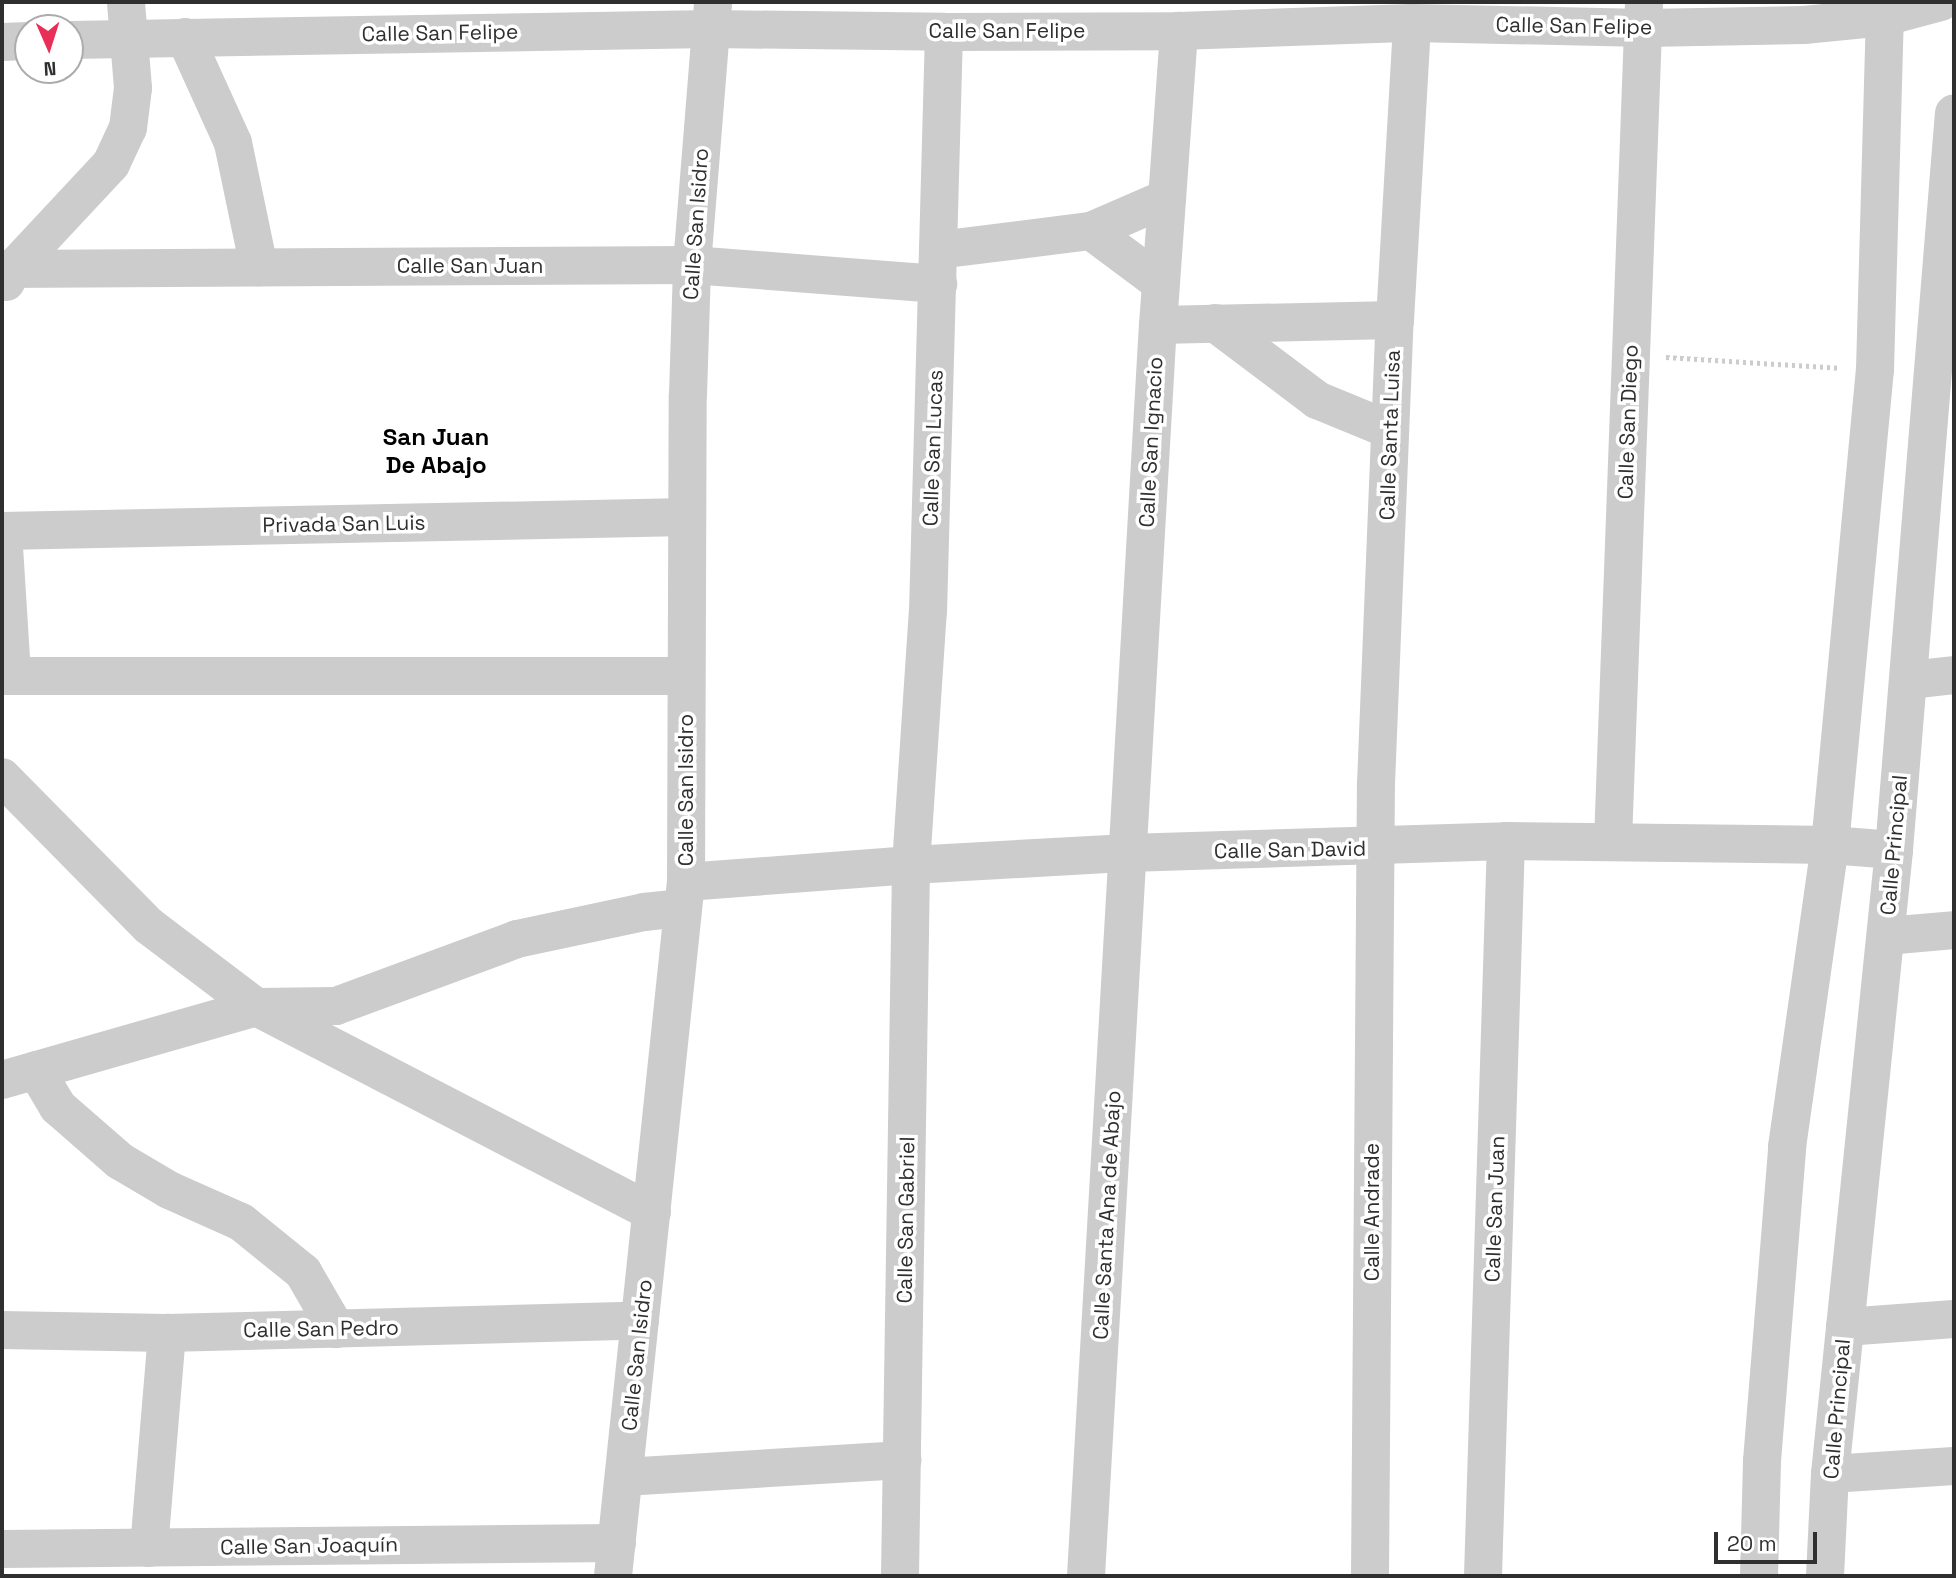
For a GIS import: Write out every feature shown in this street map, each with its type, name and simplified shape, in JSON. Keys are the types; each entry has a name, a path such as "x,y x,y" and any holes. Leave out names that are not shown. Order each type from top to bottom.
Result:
{"street":[{"name":"Calle San Felipe","path":"84,35 127,20 185,37 466,17 712,15 944,32 1180,31 1645,15 1804,24 1885,17 1941,2"},
{"name":"Calle San Isidro","path":"615,1559 684,895 692,265 712,15"},
{"name":"Calle San Diego","path":"1613,841 1645,15"},
{"path":"1759,1576 1762,1461 1787,1147 1830,845 1875,370 1885,17"},
{"path":"5,276 111,164 128,128 132,88 127,20"},
{"name":"Calle Santa Luisa","path":"1374,848 1395,320 1412,23"},
{"name":"Calle San Ignacio","path":"1128,853 1158,325 1180,31"},
{"name":"Calle San Lucas","path":"911,865 928,612 944,32"},
{"path":"185,37 233,143 259,267"},
{"name":"Calle Principal","path":"1825,1576 1830,1474 1895,850 1949,245 1954,113"},
{"name":"Calle San Juan","path":"5,276 259,267 938,267 1091,231 1167,198"},
{"path":"1091,231 1161,283"},
{"path":"1158,325 1395,320"},
{"path":"1215,323 1317,400 1390,430"},
{"name":"Privada San Luis","path":"2,531 687,517"},
{"path":"2,531 7,676 687,676"},
{"path":"1909,680 1954,675"},
{"path":"2,777 149,926 257,1007 652,1212"},
{"name":"Calle San Juan","path":"1483,1576 1507,841"},
{"name":"Calle San David","path":"19,1075 257,1007 337,1006 517,939 644,912 684,895 911,865 1128,853 1374,848 1507,841 1830,845 1895,850"},
{"name":"Calle Andrade","path":"1370,1576 1374,848"},
{"name":"Calle Santa Ana de Abajo","path":"1086,1576 1128,853"},
{"name":"Calle San Gabriel","path":"900,1576 911,865"},
{"path":"1886,936 1954,930"},
{"path":"19,1075 120,1161 169,1189 240,1222 303,1272 336,1329"},
{"path":"1845,1328 1954,1320"},
{"name":"Calle San Pedro","path":"2,1330 167,1333 640,1321"},
{"path":"149,1548 167,1333"},
{"path":"624,1477 902,1460"},
{"path":"1830,1474 1954,1466"},
{"name":"Calle San Joaquín","path":"2,1549 149,1548 615,1559"}],"path":[{"path":"1630,355 1875,370"}],"district":[{"name":"San Juan De Abajo","path":"436,451"}]}
